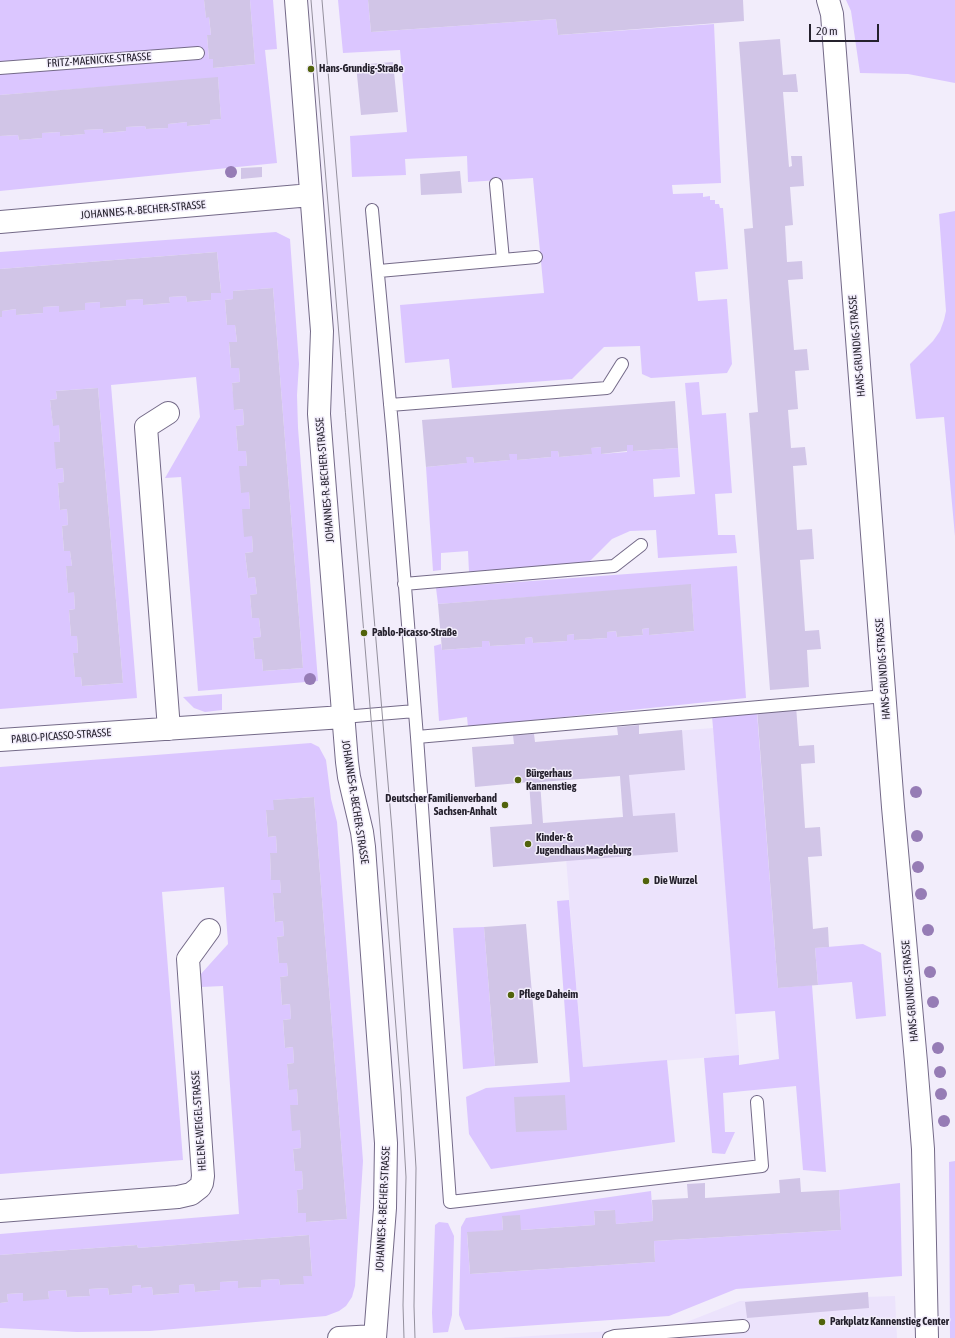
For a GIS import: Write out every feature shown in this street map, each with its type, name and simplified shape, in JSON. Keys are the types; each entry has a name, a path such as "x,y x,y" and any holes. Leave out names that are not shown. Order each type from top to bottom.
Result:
{"street":[{"name":"JOHANNES-R.-BECHER-STRASSE","path":"296,0 322,331 319,414 349,777 364,847 386,1143 385,1208 375,1337"},
{"name":"HANS-GRUNDIG-STRASSE","path":"828,0 832,20 885,696 923,1149 927,1338"},
{"name":"JOHANNES-R.-BECHER-STRASSE","path":"0,222 311,195"},
{"path":"168,413 146,427 170,729"},
{"name":"PABLO-PICASSO-STRASSE","path":"0,740 343,717"},
{"name":"HELENE-WEIGEL-STRASSE","path":"0,1211 178,1197 190,1194 200,1187 203,1176 188,960 209,930"},
{"path":"339,1338 375,1337"}],"lane":[{"name":"FRITZ-MAENICKE-STRASSE","path":"0,68 198,53"},
{"path":"496,184 503,260"},
{"path":"372,210 379,270 417,737 450,1202 762,1166 757,1102"},
{"path":"379,270 536,257"},
{"path":"390,405 607,388 622,364"},
{"path":"404,584 614,566 641,545"},
{"path":"417,737 885,696"},
{"path":"343,717 414,711"},
{"path":"609,1338 615,1336 743,1326"}],"shaded area":[{"path":"0,0 204,0 206,17 209,17 211,35 207,35 209,59 213,59 213,68 255,64 250,0 273,0 277,49 265,50 277,163 0,191 0,136 18,135 19,140 42,138 42,133 60,132 61,136 84,134 84,130 103,129 104,133 126,131 126,127 145,126 146,129 168,128 168,124 187,122 188,126 210,124 210,120 221,119 218,78 0,95"},
{"path":"338,0 368,0 371,32 556,19 558,35 714,24 721,183 672,185 673,194 703,193 703,197 710,196 710,200 715,200 715,204 719,204 720,208 723,208 728,269 695,272 698,301 727,299 732,364 727,373 651,378 642,374 640,346 604,347 572,379 452,388 449,359 405,363 400,305 544,293 533,178 468,182 467,156 405,159 406,175 352,177 350,136 407,132 400,50 343,53"},
{"path":"846,0 955,0 955,83 908,74 860,73 851,11"},
{"path":"955,211 955,536 944,417 916,419 910,364 933,341 940,331 944,320 946,311 939,214"},
{"path":"276,232 290,239 299,364 297,395 298,428 318,681 198,691 181,477 165,478 200,417 196,377 111,385 137,698 0,709 0,317 2,317 2,311 16,309 16,315 43,313 43,307 59,306 59,311 85,310 85,303 100,302 100,308 126,306 126,300 143,299 143,305 170,303 169,297 186,296 187,302 211,300 211,293 221,292 217,252 0,269 0,252","holes":["273,288 303,668 263,671 262,659 255,659 253,638 261,637 259,618 252,618 250,595 257,594 255,577 248,578 245,553 253,552 252,536 242,509 250,509 249,492 241,492 240,466 247,466 246,451 238,451 236,426 244,425 243,409 235,410 232,383 240,382 239,368 231,368 229,343 237,342 235,325 227,325 225,300 233,299 233,291","98,388 123,683 82,686 81,677 75,677 73,653 78,653 77,636 71,636 69,610 75,609 74,592 68,592 66,566 72,566 70,551 64,551 62,526 68,525 67,509 60,510 58,483 64,482 63,468 57,469 55,442 60,442 59,425 53,425 50,400 57,399 56,391"]},
{"path":"699,382 702,415 726,413 732,493 715,494 718,535 735,535 737,553 658,558 656,530 630,531 612,539 588,563 469,572 468,551 441,553 441,570 433,571 426,467 466,463 466,457 473,457 474,463 509,460 509,454 517,454 517,460 551,457 551,451 558,451 559,457 591,454 591,448 601,447 601,454 627,452 627,445 633,445 634,451 678,448 680,477 653,479 654,497 695,494 685,383"},
{"path":"737,566 746,698 468,727 467,717 439,721 434,646 441,644 442,650 482,647 482,641 489,641 490,646 525,644 525,638 532,637 533,643 567,641 567,635 574,634 575,640 607,638 607,632 616,631 617,637 643,635 642,629 649,628 649,635 694,631 691,585 438,604 436,588"},
{"path":"222,694 222,710 205,712 194,708 183,697"},
{"path":"757,712 778,988 812,985 826,1172 803,1170 796,1086 723,1093 725,1132 735,1132 725,1154 712,1153 704,1058 739,1055 739,1065 779,1059 775,1011 735,1014 712,716"},
{"name":"Die Wurzel","path":"639,725 639,734 713,728 739,1055 583,1067 563,821 623,817 620,776 583,779 580,738 618,735"},
{"path":"311,743 319,747 326,760 331,799 337,822 363,1161 355,1286 352,1297 346,1306 339,1311 326,1316 150,1331 77,1332 0,1328 0,1303 8,1302 7,1294 23,1293 49,1299 48,1291 66,1290 67,1297 90,1296 89,1289 108,1288 109,1295 132,1293 132,1286 141,1285 141,1288 152,1287 153,1295 179,1293 179,1285 194,1284 195,1292 220,1290 220,1282 238,1281 238,1288 261,1287 261,1280 279,1279 280,1285 303,1284 303,1276 312,1275 309,1235 138,1248 137,1245 0,1255 0,1234 239,1214 223,986 201,987 200,975 228,944 224,887 162,892 183,1160 0,1174 0,767","holes":["314,797 347,1219 307,1222 306,1213 298,1213 297,1190 303,1189 302,1171 295,1171 293,1149 301,1148 300,1130 290,1105 298,1105 297,1089 289,1089 287,1064 294,1063 293,1047 285,1048 283,1020 291,1019 290,1004 282,1005 280,977 288,976 287,963 279,963 277,937 284,936 283,921 275,922 273,894 281,893 280,880 271,880 270,854 277,853 276,836 268,837 266,811 274,810 274,800"]},
{"path":"569,900 583,1067 667,1060 675,1142 491,1169 469,1134 466,1097 486,1088 570,1082 557,901"},
{"path":"484,927 495,1066 463,1069 453,928"},
{"path":"863,944 881,953 886,1016 856,1019 852,982 818,985 815,948"},
{"path":"955,1161 955,1338 950,1338 949,1162"},
{"path":"900,1183 902,1276 736,1289 669,1316 465,1330 459,1315 461,1227 466,1218 651,1191 653,1221 616,1224 614,1210 594,1211 595,1225 521,1230 502,1217 503,1230 467,1233 470,1274 655,1262 654,1241 841,1230 839,1190"},
{"path":"439,1222 448,1223 454,1236 452,1315 448,1332 433,1333 432,1313 435,1225"},
{"path":"895,1296 897,1338 500,1338 674,1327 740,1301"}],"building":[{"path":"204,0 250,0 255,64 213,68 213,59 209,59 207,35 211,35 209,17 206,18"},
{"path":"368,0 743,0 744,21 558,35 556,19 371,32"},
{"path":"780,39 783,75 796,74 798,92 783,92 789,167 792,166 791,156 802,156 804,186 790,187 793,225 785,226 787,262 802,261 803,279 788,280 794,350 807,349 809,370 795,371 798,409 788,410 791,448 805,447 807,465 793,466 797,530 812,529 814,559 800,560 805,631 819,630 821,649 807,650 809,687 770,690 749,413 758,412 744,229 753,228 739,42"},
{"path":"393,62 398,112 361,115 356,65"},
{"path":"218,77 221,119 210,120 210,124 187,126 187,122 168,124 168,128 146,129 145,126 126,127 126,131 103,133 103,129 84,130 85,134 60,136 60,132 42,133 42,138 19,140 18,135 0,136 0,95"},
{"path":"262,167 262,177 241,179 241,168"},
{"path":"460,171 462,193 421,195 420,174"},
{"path":"217,252 221,293 211,293 211,300 187,302 186,296 169,297 170,303 143,305 143,299 126,300 126,306 100,308 100,302 85,303 85,310 59,312 59,306 43,307 43,313 16,315 16,309 2,311 2,317 0,317 0,269"},
{"path":"273,288 303,668 263,671 262,659 255,659 253,638 261,637 259,618 252,618 250,595 257,594 255,577 248,578 245,553 253,552 252,536 244,537 242,509 250,509 249,492 241,493 239,466 247,466 246,451 238,451 236,426 244,425 243,409 234,410 232,383 240,382 239,368 231,368 229,342 237,342 235,325 227,325 225,300 233,299 233,291"},
{"path":"98,388 123,683 82,686 81,677 75,677 73,653 78,653 77,636 71,636 69,610 75,609 74,592 68,593 66,566 72,566 70,551 64,551 62,526 68,525 67,509 60,510 58,483 64,482 63,468 56,469 54,442 60,442 59,425 53,426 50,400 57,399 56,391"},
{"path":"675,401 678,448 633,451 633,445 627,445 627,451 601,454 601,447 591,448 592,454 559,457 558,451 551,451 551,457 517,460 517,454 509,454 510,460 474,463 473,457 466,457 467,463 426,467 422,420"},
{"path":"691,584 694,631 649,635 649,628 642,629 643,635 617,637 616,631 607,632 607,638 574,640 574,634 567,635 567,641 533,643 532,637 525,638 525,644 490,646 489,641 482,641 482,647 442,650 438,604"},
{"path":"796,706 799,746 814,745 815,763 801,764 805,828 820,827 822,856 808,857 813,929 828,927 829,947 815,948 818,985 778,988 757,709"},
{"path":"639,725 639,734 682,730 685,770 629,775 633,816 675,813 678,852 493,867 490,827 532,824 529,782 475,787 472,747 514,744 513,735 534,734 535,742 618,735 617,727","holes":["620,776 623,817 543,823 540,782"]},
{"path":"314,797 347,1219 306,1222 306,1213 298,1213 297,1190 303,1189 302,1171 295,1171 293,1149 301,1148 300,1130 292,1131 290,1105 298,1105 297,1089 289,1090 287,1064 294,1063 293,1047 285,1048 283,1020 291,1019 290,1004 282,1005 280,977 288,976 287,963 279,963 277,937 284,936 283,921 275,922 273,893 281,893 280,880 271,880 270,853 277,853 276,836 268,837 266,810 274,810 273,800"},
{"name":"Pflege Daheim","path":"526,924 538,1063 495,1066 484,927"},
{"path":"565,1095 567,1130 516,1132 514,1097"},
{"path":"800,1178 801,1192 839,1190 841,1230 654,1241 655,1262 470,1274 467,1232 503,1230 502,1216 520,1215 521,1230 595,1225 594,1211 615,1210 616,1224 653,1221 652,1200 688,1198 687,1184 705,1183 705,1198 780,1193 779,1180"},
{"path":"309,1235 312,1276 303,1276 304,1284 280,1285 279,1279 261,1280 261,1287 238,1288 238,1281 220,1282 220,1290 195,1292 194,1284 179,1285 179,1293 153,1295 152,1287 141,1288 141,1285 132,1286 132,1293 109,1295 108,1288 89,1289 90,1296 67,1297 66,1290 48,1291 49,1299 23,1301 23,1293 7,1294 8,1302 0,1303 0,1255 137,1245 138,1248"},
{"path":"868,1292 869,1308 747,1318 745,1302"}],"tram line":[{"path":"311,0 401,1091 406,1177 403,1305 404,1338"},
{"path":"322,0 392,830 415,1151 415,1338"}],"place":[{"name":"Hans-Grundig-Straße","path":"311,69"},
{"name":"Pablo-Picasso-Straße","path":"364,633"},
{"name":"Bürgerhaus Kannenstieg","path":"518,780"},
{"name":"Deutscher Familienverband Sachsen-Anhalt","path":"505,805"},
{"name":"Kinder- & Jugendhaus Magdeburg","path":"528,844"},
{"name":"Die Wurzel","path":"646,881"},
{"name":"Pflege Daheim","path":"511,995"},
{"name":"Parkplatz Kannenstieg Center","path":"822,1322"}]}
